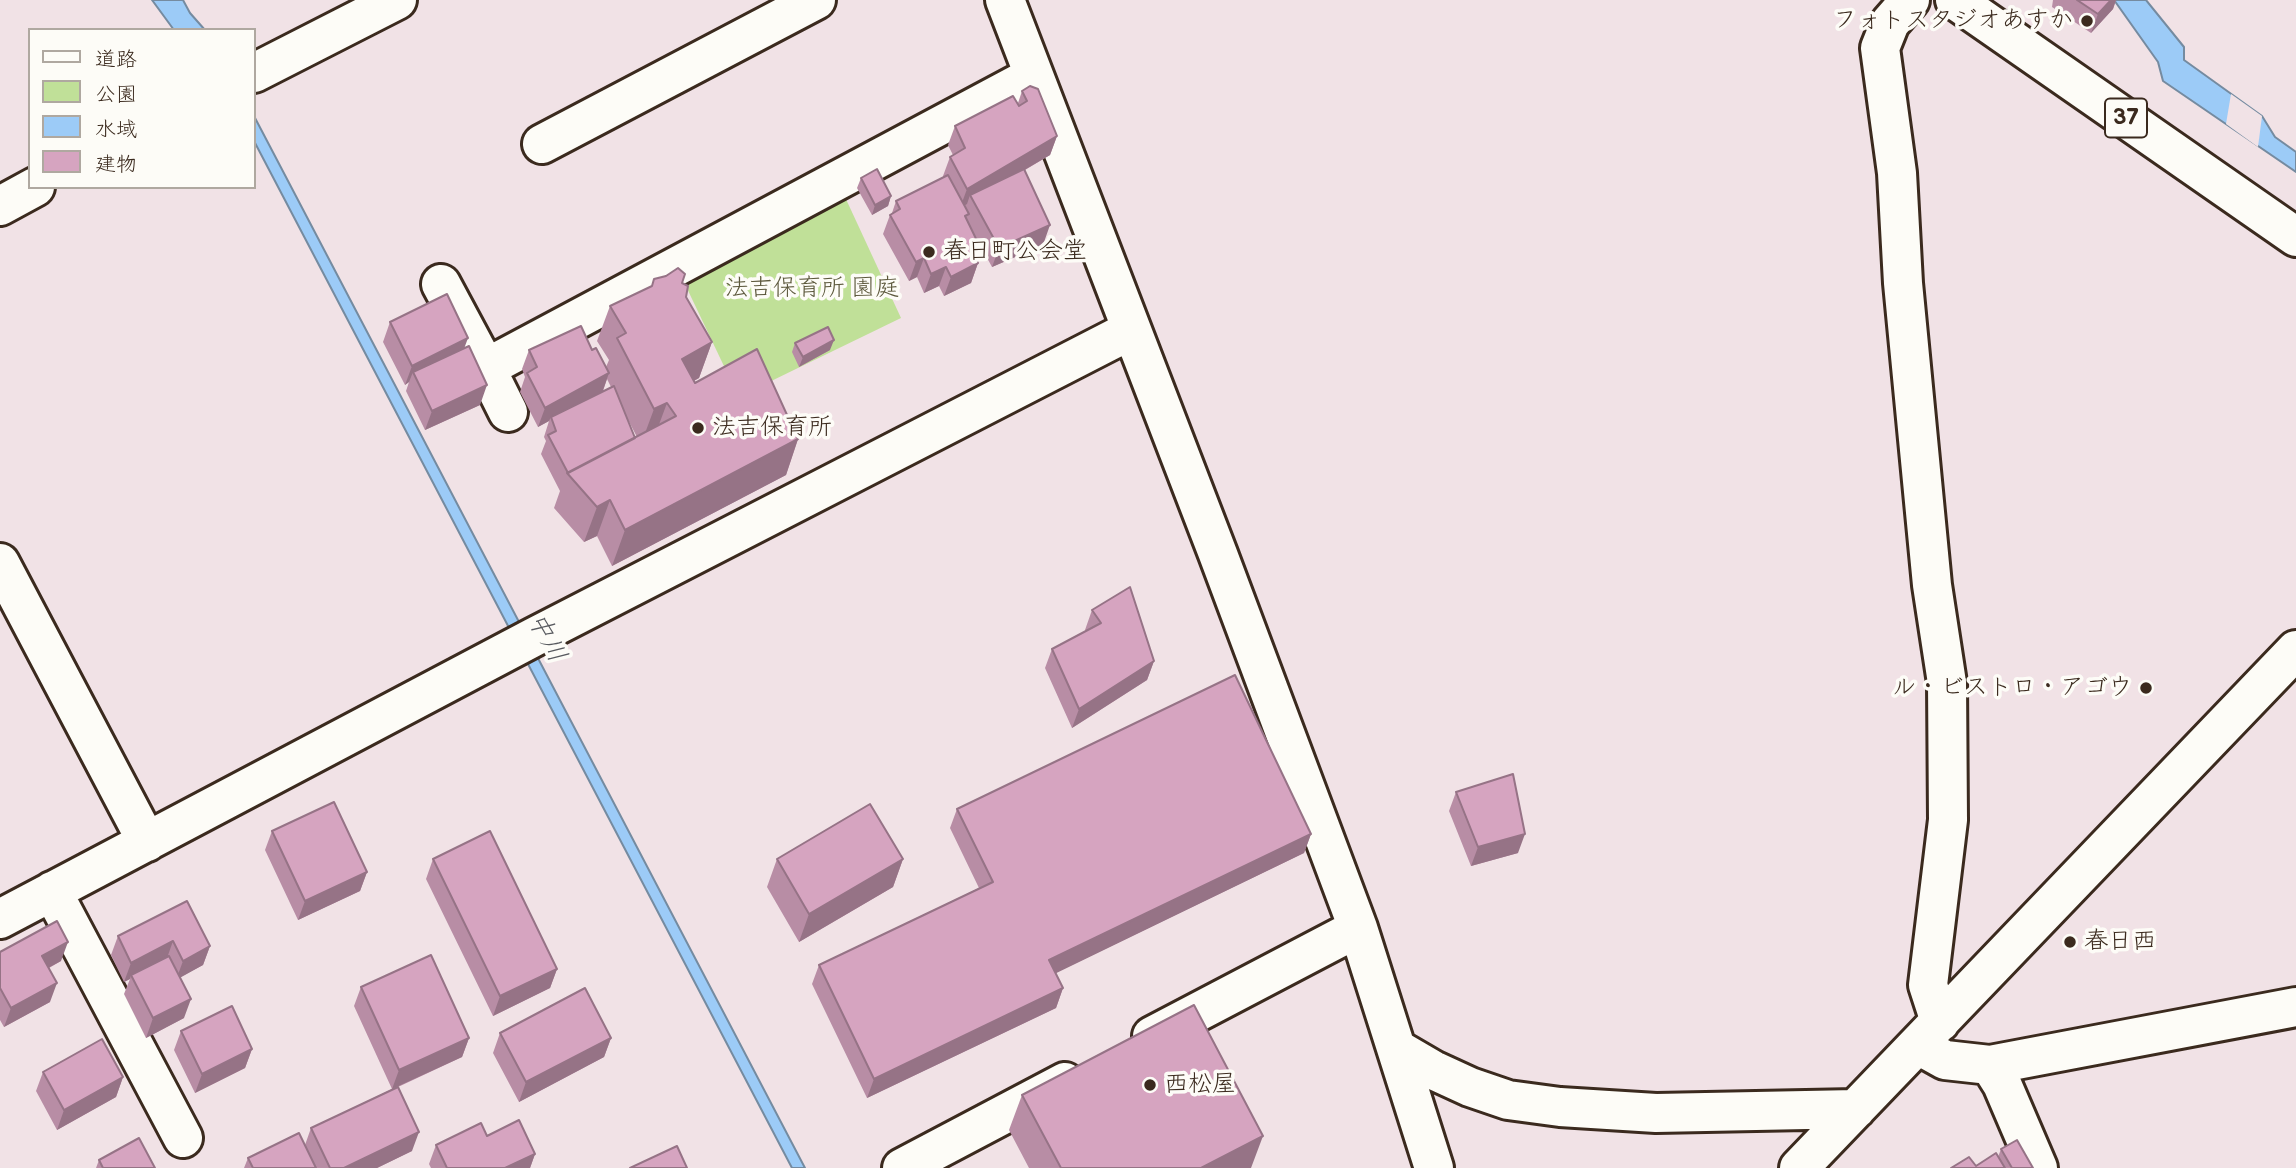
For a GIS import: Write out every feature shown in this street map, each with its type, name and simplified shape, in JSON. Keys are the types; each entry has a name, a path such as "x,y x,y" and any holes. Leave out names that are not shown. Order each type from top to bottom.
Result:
{"street":[{"path":"256,72 397,0"},
{"path":"541,144 816,0"},
{"path":"1005,0 1358,928 1434,1168"},
{"path":"1910,0 1890,23 1881,48 1898,173 1903,283 1933,585 1947,684 1948,820 1928,985 1929,1033 1945,1060 1990,1065 2296,1007"},
{"name":"37","path":"1955,0 2296,237"},
{"path":"485,368 1033,76"},
{"path":"0,206 31,189"},
{"path":"441,284 508,412"},
{"path":"0,919 517,646 1131,330"},
{"path":"0,563 147,842"},
{"path":"1799,1168 2296,650"},
{"path":"52,891 183,1138"},
{"path":"902,1168 1358,928"},
{"path":"1397,1049 1470,1087 1508,1100 1560,1107 1656,1113 1856,1109"},
{"path":"1990,1065 2038,1168"}],"green space":[{"name":"法吉保育所 園庭","path":"845,197 901,318 763,385 732,383 683,280"}],"water":[{"path":"152,0 183,0 203,28 173,28"},
{"path":"2114,0 2146,0 2184,47 2184,60 2262,116 2275,137 2296,152 2296,172 2163,81 2158,62"},
{"path":"256,120 805,1168 792,1168 256,145"}],"pier":[{"path":"2231,94 2262,116 2258,147 2226,124"}],"building":[{"path":"2077,0 2111,0 2098,14"},
{"path":"1030,86 1038,89 1057,136 967,189 950,157 965,148 955,126 1013,96 1019,106 1027,101 1022,91"},
{"path":"877,169 891,196 875,205 861,178"},
{"path":"1024,169 1050,225 999,248 970,195"},
{"name":"春日町公会堂","path":"948,175 969,214 965,216 981,249 973,253 978,263 951,277 946,267 931,274 924,258 916,262 890,215 900,209 896,201"},
{"name":"法吉保育所","path":"678,268 685,274 682,283 688,286 686,297 712,342 682,359 695,383 757,349 798,439 625,530 610,500 597,507 567,473 676,416 667,403 654,409 617,338 626,333 610,306 652,286 654,279 666,276"},
{"path":"447,294 468,338 412,366 390,322"},
{"path":"581,326 592,350 596,348 609,373 545,408 527,373 537,367 529,350"},
{"path":"828,327 834,340 803,357 795,343"},
{"path":"469,346 487,385 432,411 413,372"},
{"path":"614,386 635,438 568,473 548,435 556,431 551,417"},
{"path":"1130,587 1154,661 1079,709 1052,649 1101,623 1092,610"},
{"path":"1235,675 1311,834 1049,960 1063,988 874,1079 819,965 993,882 957,809"},
{"path":"1513,774 1525,834 1478,847 1456,792"},
{"path":"334,802 367,872 305,901 272,831"},
{"path":"870,804 903,859 809,914 777,859"},
{"path":"490,831 557,969 500,996 433,859"},
{"path":"187,901 210,946 183,961 173,941 131,963 118,936"},
{"path":"57,921 68,942 42,956 57,983 11,1008 0,988 0,952"},
{"path":"431,955 469,1038 399,1070 361,987"},
{"path":"169,956 191,999 153,1018 131,975"},
{"path":"585,988 611,1038 526,1082 500,1033"},
{"name":"西松屋","path":"1194,1005 1263,1136 1201,1168 1061,1168 1022,1095"},
{"path":"232,1006 252,1049 202,1074 181,1031"},
{"path":"102,1039 123,1077 64,1110 43,1072"},
{"path":"398,1087 419,1132 344,1168 330,1168 311,1128"},
{"path":"519,1120 535,1154 505,1168 447,1168 436,1145 481,1123 487,1136"},
{"path":"299,1133 316,1168 253,1168 248,1158"},
{"path":"139,1138 155,1168 103,1168 99,1160"},
{"path":"2017,1140 2033,1168 2012,1168 2001,1149"},
{"path":"677,1146 687,1168 630,1168"},
{"path":"1996,1153 2005,1168 1951,1168 1969,1157 1976,1166"}],"place":[{"name":"フォトスタジオあすか","path":"2087,21"},
{"name":"春日町公会堂","path":"929,252"},
{"name":"法吉保育所","path":"698,428"},
{"name":"ル・ビストロ・アゴウ","path":"2146,688"},
{"name":"春日西","path":"2070,942"},
{"name":"西松屋","path":"1150,1085"}],"water label":[{"name":"中川","path":"546,638"}]}
